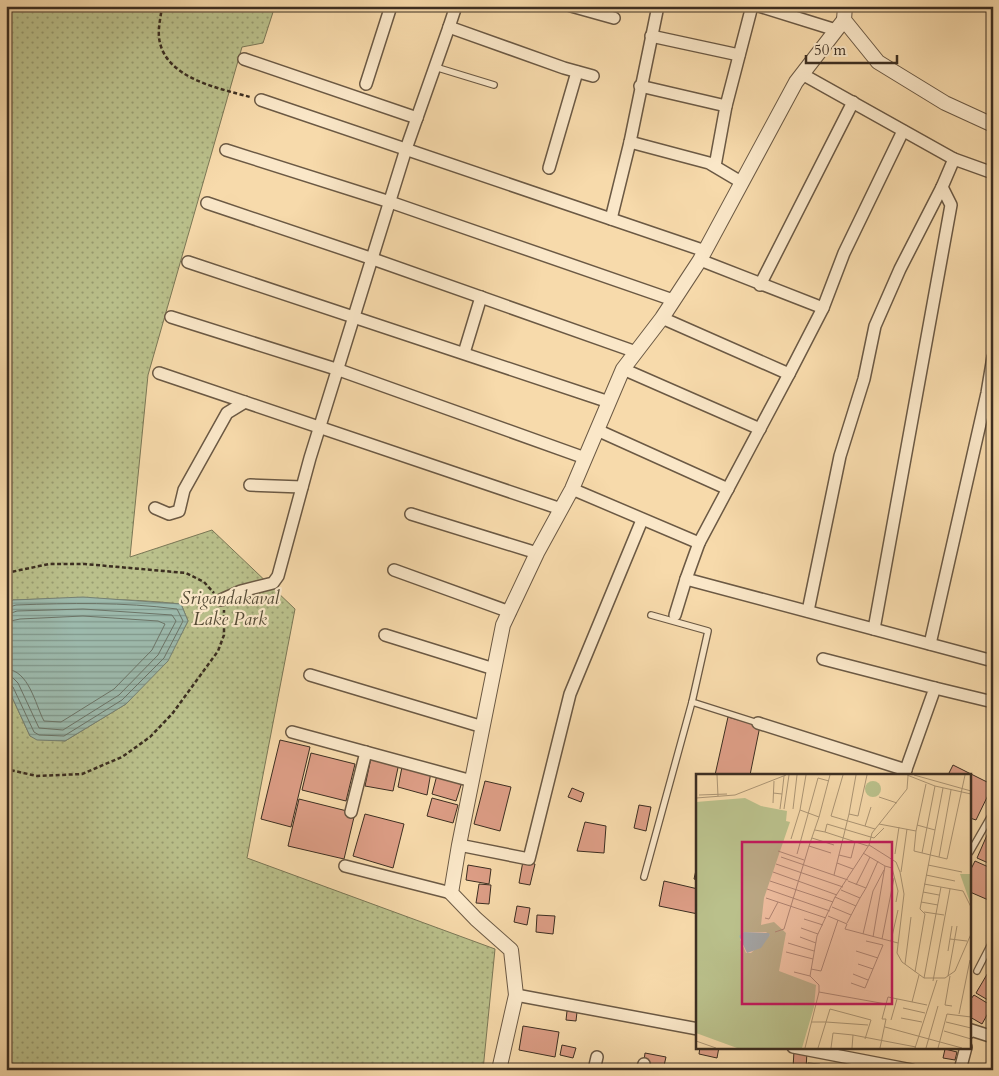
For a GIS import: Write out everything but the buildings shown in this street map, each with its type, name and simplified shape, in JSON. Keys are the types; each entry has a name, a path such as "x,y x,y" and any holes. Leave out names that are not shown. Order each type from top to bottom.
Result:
{"street":[{"path":"366,84 391,6"},
{"path":"221,600 242,591 273,583 278,576 302,487 406,149 456,6"},
{"path":"571,6 614,18"},
{"path":"611,218 630,142 658,6"},
{"path":"715,166 726,106 752,6"},
{"path":"759,6 840,25 878,62 945,103 993,124"},
{"path":"452,893 459,844 503,625 537,553 572,489 623,369 662,318 703,256 741,182 802,74 840,25 845,6"},
{"path":"449,26 593,76"},
{"path":"651,36 739,55"},
{"path":"244,60 417,118"},
{"path":"549,168 577,72"},
{"path":"802,74 954,159 993,173"},
{"path":"640,86 726,106"},
{"path":"261,100 611,218 703,256 760,284 823,308"},
{"path":"760,284 853,102"},
{"path":"675,618 699,543 823,308 844,253 904,131"},
{"path":"630,142 715,166 741,182"},
{"path":"226,150 390,202 673,300"},
{"path":"808,611 840,456 864,379 875,326 900,269 942,187 954,159"},
{"path":"874,629 950,205 942,187"},
{"path":"207,203 373,259 636,352"},
{"path":"188,262 609,402"},
{"path":"464,353 481,297"},
{"path":"171,317 339,370 585,458"},
{"path":"662,318 789,374"},
{"path":"930,644 987,393 993,357"},
{"path":"623,369 760,429"},
{"path":"159,373 561,509"},
{"path":"155,508 169,514 179,511 184,490 227,412 245,402"},
{"path":"597,430 728,489"},
{"path":"250,485 302,487"},
{"path":"572,489 699,543"},
{"path":"411,514 537,553"},
{"path":"459,844 530,859 570,694 642,520"},
{"path":"394,570 510,612"},
{"path":"686,579 930,644 992,658"},
{"path":"385,635 494,669"},
{"path":"823,659 993,702"},
{"path":"310,674 483,727"},
{"path":"758,723 905,772 935,688"},
{"path":"292,732 472,781"},
{"path":"351,812 366,752"},
{"path":"345,866 452,893 476,919 511,950 516,995 499,1070"},
{"path":"516,995 696,1029"},
{"path":"972,1030 993,1037"},
{"path":"799,1048 912,1070"},
{"path":"960,1070 966,1048"},
{"path":"594,1070 597,1057"}],"lane":[{"path":"435,66 494,85"},
{"path":"644,877 692,702 708,631 675,618 651,615"},
{"path":"692,702 758,723"},
{"path":"972,849 993,812"},
{"path":"977,971 993,940"}],"path":[{"path":"162,6 159,37 165,56 182,72 210,85 261,100"},
{"path":"6,572 58,564 186,573 204,582 221,600 226,619 224,635 218,651 172,714 150,737 122,757 82,774 37,776 10,770 6,766"}],"green space":[{"name":"Srigandakaval Lake Park","path":"6,6 275,6 263,43 242,47 148,375 130,557 212,530 295,609 247,858 495,949 483,1070 6,1070 6,684 30,736 65,741 126,704 178,640 188,621 181,604 160,602 55,599 13,600 6,604"}],"water":[{"path":"83,597 181,604 188,621 168,661 126,704 65,741 37,740 30,736 6,684 6,604 13,600"}]}
